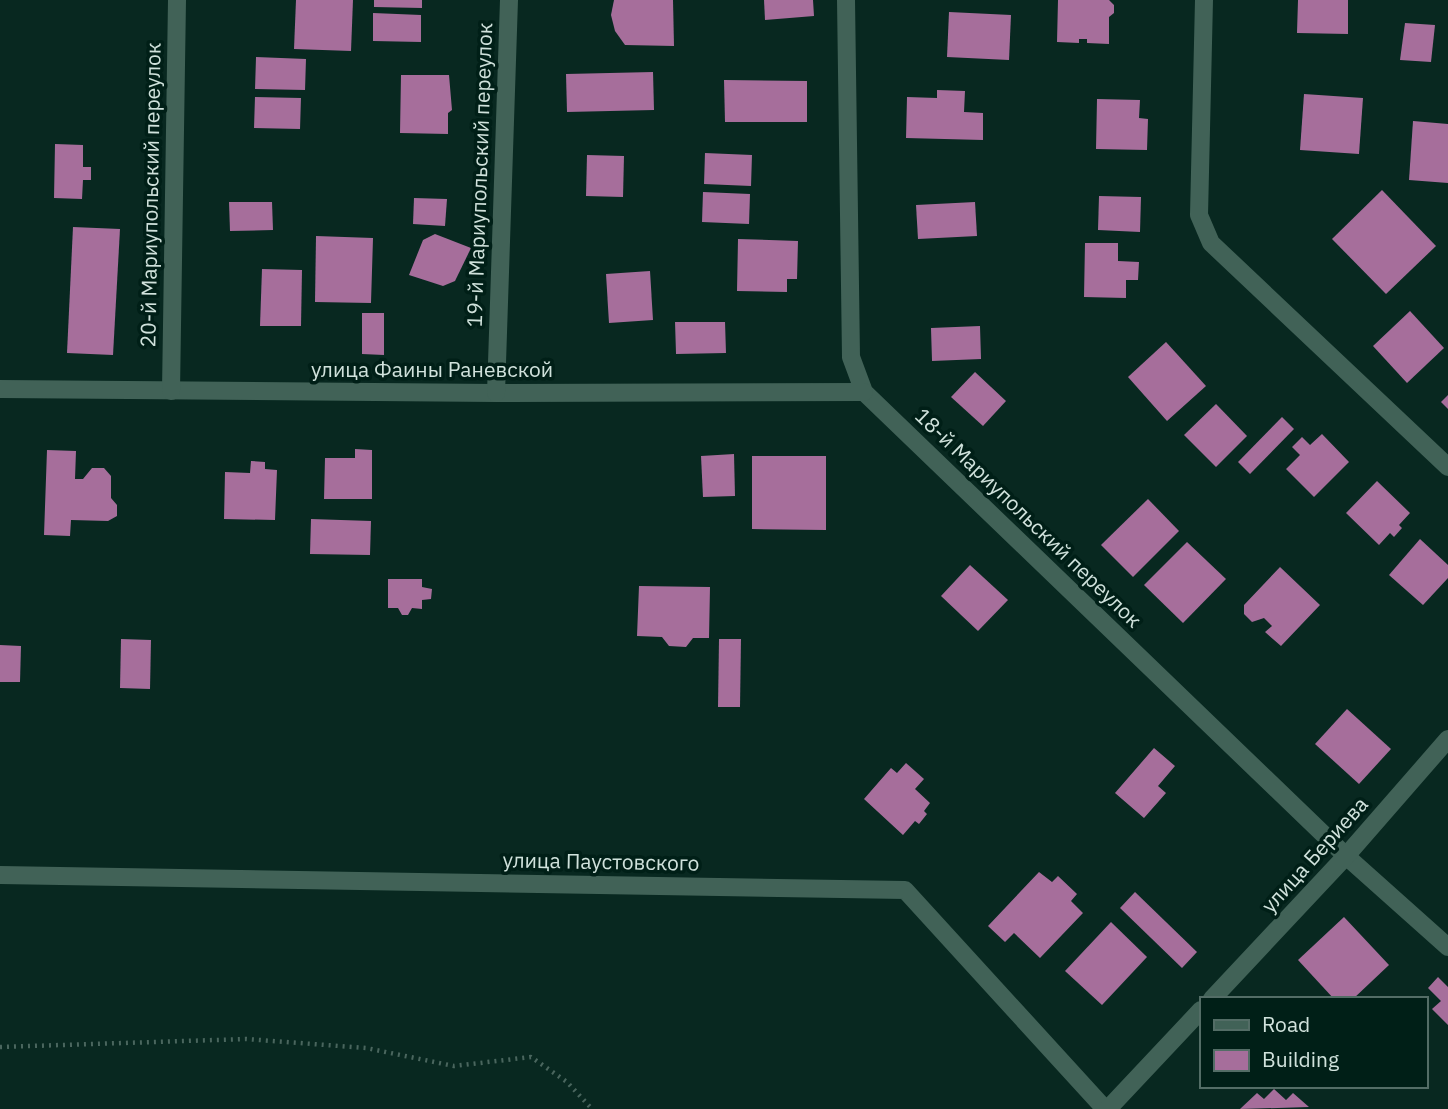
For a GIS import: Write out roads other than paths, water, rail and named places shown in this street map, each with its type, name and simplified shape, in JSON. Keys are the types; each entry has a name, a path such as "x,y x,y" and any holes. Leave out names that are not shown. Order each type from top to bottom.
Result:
{"street":[{"name":"20-й Мариупольский переулок","path":"172,391 177,0"},
{"name":"19-й Мариупольский переулок","path":"496,393 509,0"},
{"name":"18-й Мариупольский переулок","path":"846,0 851,357 864,392 1346,856 1448,947"},
{"path":"1204,0 1199,215 1211,243 1448,467"},
{"name":"улица Фаины Раневской","path":"0,389 496,393 864,392"},
{"name":"улица Бериева","path":"1214,997 1346,856 1448,739"},
{"name":"улица Паустовского","path":"0,875 905,890 1107,1109"},
{"path":"1107,1109 1200,1011"}]}
